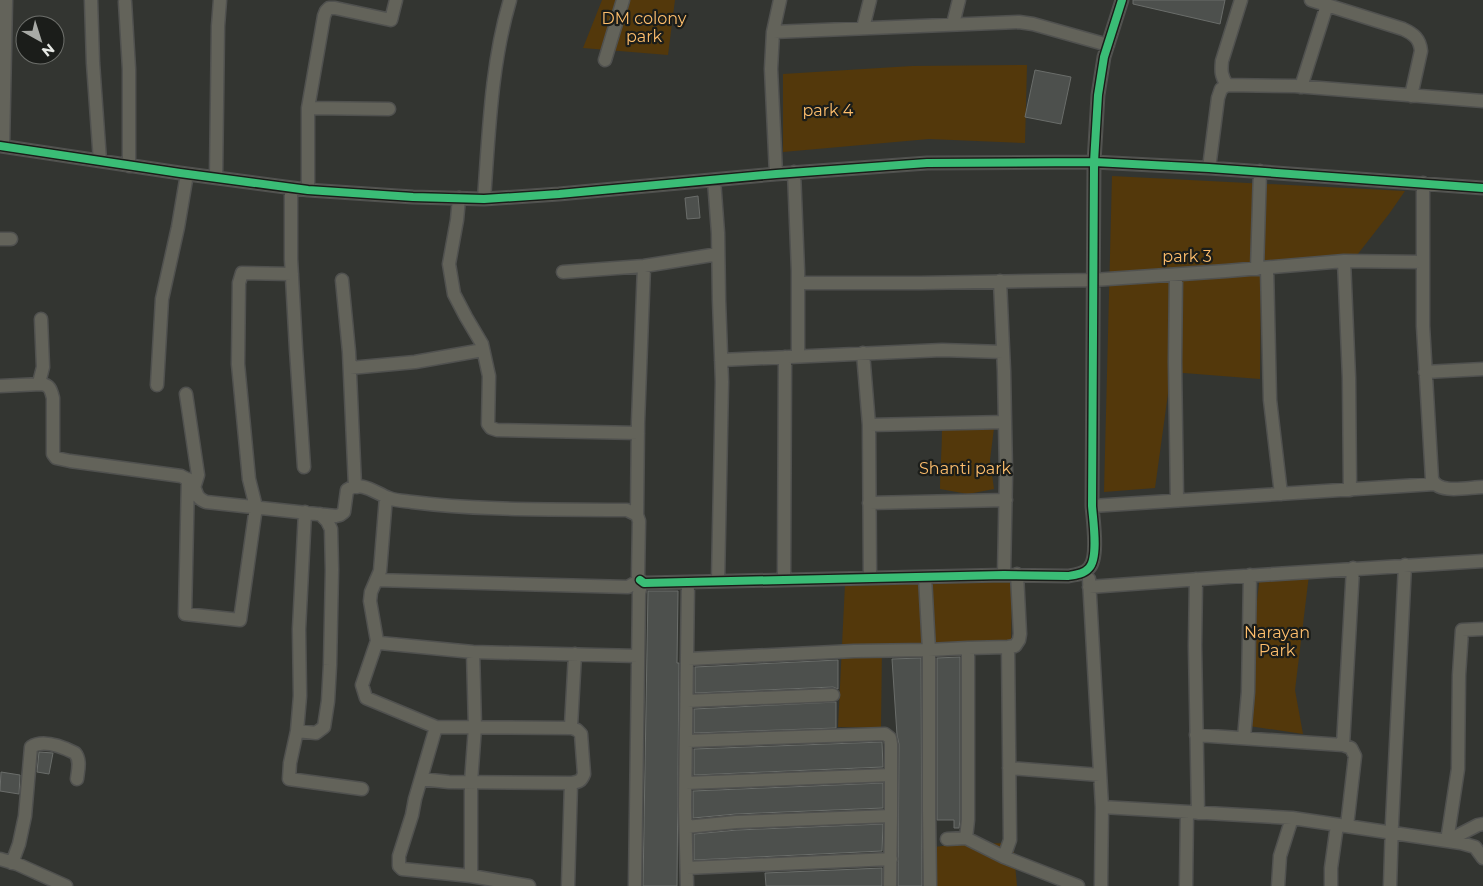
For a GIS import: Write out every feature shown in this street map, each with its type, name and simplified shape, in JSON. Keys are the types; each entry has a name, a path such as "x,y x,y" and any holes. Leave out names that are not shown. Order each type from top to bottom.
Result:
{"street":[{"path":"6,0 1,146 291,188 413,197 484,199 559,194 794,172 927,163 1094,162 1260,171 1483,188"},
{"path":"91,0 93,63 100,161"},
{"path":"216,178 220,0"},
{"path":"308,190 308,108 326,11 329,8 335,8 390,20 396,0"},
{"path":"484,199 496,64 510,0"},
{"path":"605,60 624,0"},
{"path":"776,174 771,69 773,32 780,0"},
{"path":"863,28 870,0"},
{"path":"952,24 959,0"},
{"path":"376,580 628,587 641,581 688,582 1011,575 1068,576 1078,575 1088,570 1093,563 1094,554 1092,506 1094,162 1098,95 1104,57 1122,0"},
{"path":"1227,85 1222,77 1222,62 1241,0"},
{"path":"125,2 129,87 129,166"},
{"path":"1301,87 1318,2 1403,29 1412,33 1417,38 1421,44 1421,51 1411,96"},
{"path":"773,32 1019,22 1033,24 1108,45"},
{"path":"1209,168 1218,98 1221,89 1227,85 1301,87 1483,100"},
{"path":"308,108 389,109"},
{"path":"1260,171 1262,268 1270,400 1280,494"},
{"path":"784,580 791,356 798,283 794,172"},
{"path":"157,385 162,299 178,227 187,174"},
{"path":"714,180 722,382 718,581"},
{"path":"1423,183 1422,326 1432,480 1439,488 1483,487"},
{"path":"291,188 292,274 304,467"},
{"path":"459,198 449,264 454,294 482,344 489,376 487,416 488,424 491,428 497,430 638,433"},
{"path":"563,272 644,266 718,254"},
{"path":"798,283 1093,280 1344,261 1423,262"},
{"path":"1344,261 1349,378 1350,490"},
{"path":"635,886 638,593 641,581 638,576 638,433 644,266"},
{"path":"186,394 198,475 191,484 184,614 240,620 256,507 249,479 238,364 239,283 242,273 292,274"},
{"path":"1176,275 1177,500"},
{"path":"342,280 350,368 355,486 357,487"},
{"path":"688,659 854,651 1008,647 1014,646 1019,640 1020,634 1011,575 1006,500 1000,281"},
{"path":"41,319 43,367 40,379 41,384"},
{"path":"350,368 415,362 483,350"},
{"path":"721,360 942,350 1003,352"},
{"path":"864,353 869,426 870,578"},
{"path":"1425,372 1483,369"},
{"path":"0,386 41,384 51,389 53,398 53,454 56,458 181,476 191,484 200,500 206,502 340,515 344,512 347,490 351,487 362,487 392,499 452,507 627,510 637,515"},
{"path":"869,426 1005,422"},
{"path":"1092,506 1434,484"},
{"path":"386,497 380,572 371,592 370,601 376,641 362,685 366,698 436,727 572,728 581,734 584,774 578,782 449,782 421,779"},
{"path":"869,503 1006,500"},
{"path":"305,512 299,629 300,696 297,731 290,763 289,779 362,789"},
{"path":"297,731 316,733 324,727 328,701 332,570 331,530 327,521 320,514"},
{"path":"1089,587 1353,568 1483,561"},
{"path":"1390,886 1405,565"},
{"path":"1343,745 1353,568"},
{"path":"1088,570 1102,807 1101,886"},
{"path":"1244,738 1248,692 1250,575"},
{"path":"925,577 929,650 930,886"},
{"path":"1186,886 1193,813 1196,735 1196,579"},
{"path":"687,886 688,582"},
{"path":"1447,841 1458,769 1459,675 1462,630 1483,629"},
{"path":"376,641 388,645 473,652 638,656"},
{"path":"1004,857 1010,840 1008,647"},
{"path":"966,838 968,820 968,648"},
{"path":"471,876 471,782 475,727 473,652"},
{"path":"572,728 575,654"},
{"path":"687,701 833,695"},
{"path":"436,727 399,856 399,866 402,869 471,876 529,886"},
{"path":"687,741 885,734 890,738 891,744 890,886"},
{"path":"1196,735 1343,745 1351,748 1356,756 1342,826 1331,868 1330,886"},
{"path":"66,886 39,881 6,861 19,844 25,816 31,747 36,744 46,743 75,753 79,761 77,779"},
{"path":"1009,768 1100,776"},
{"path":"686,783 892,775"},
{"path":"568,886 570,782"},
{"path":"1102,807 1292,818 1461,843 1474,848 1483,858"},
{"path":"686,827 736,822 891,816"},
{"path":"1278,886 1280,856 1292,818"},
{"path":"1447,841 1483,824"},
{"path":"947,839 966,838 1004,857 1078,886"},
{"path":"687,868 891,859"}],"green space":[{"name":"DM colony park","path":"602,0 675,0 668,55 583,48"},
{"name":"park 4","path":"1027,65 1025,143 929,139 783,152 783,74 912,66"},
{"name":"park 3","path":"1112,176 1405,191 1354,259 1261,272 1260,379 1171,372 1155,488 1104,492"},
{"name":"Shanti park","path":"994,428 990,460 994,489 968,494 940,489 942,430"},
{"name":"Narayan Park","path":"1260,575 1309,575 1295,690 1303,734 1249,726 1252,643"},
{"path":"1012,581 1011,643 882,646 881,728 838,727 845,584"},
{"path":"1013,843 1017,886 931,886 934,847 960,844"}],"building":[{"path":"1133,0 1225,0 1220,24 1133,4"},
{"path":"1035,70 1071,77 1061,124 1025,117"},
{"path":"698,196 700,218 687,219 685,198"},
{"path":"648,591 678,591 677,886 643,886"},
{"path":"960,657 960,820 959,828 954,828 954,820 937,820 937,658"},
{"path":"921,658 922,886 898,886 899,744 892,659"},
{"path":"838,660 838,689 833,687 695,693 695,667"},
{"path":"836,702 836,728 694,733 694,709"},
{"path":"882,742 883,767 694,775 694,749"},
{"path":"39,752 53,753 49,774 37,772"},
{"path":"1,772 20,775 19,794 0,791"},
{"path":"883,783 883,808 736,814 693,818 693,791"},
{"path":"883,824 882,851 694,860 694,834 737,830"},
{"path":"882,868 882,886 766,886 765,873"}],"cycle path":[{"path":"640,580 644,583 1004,575 1068,576 1082,573 1089,568 1095,548 1092,506 1094,162 1098,95 1104,57 1122,0"},
{"path":"0,146 308,190 413,197 484,199 927,163 1094,162 1209,168 1483,188"}]}
